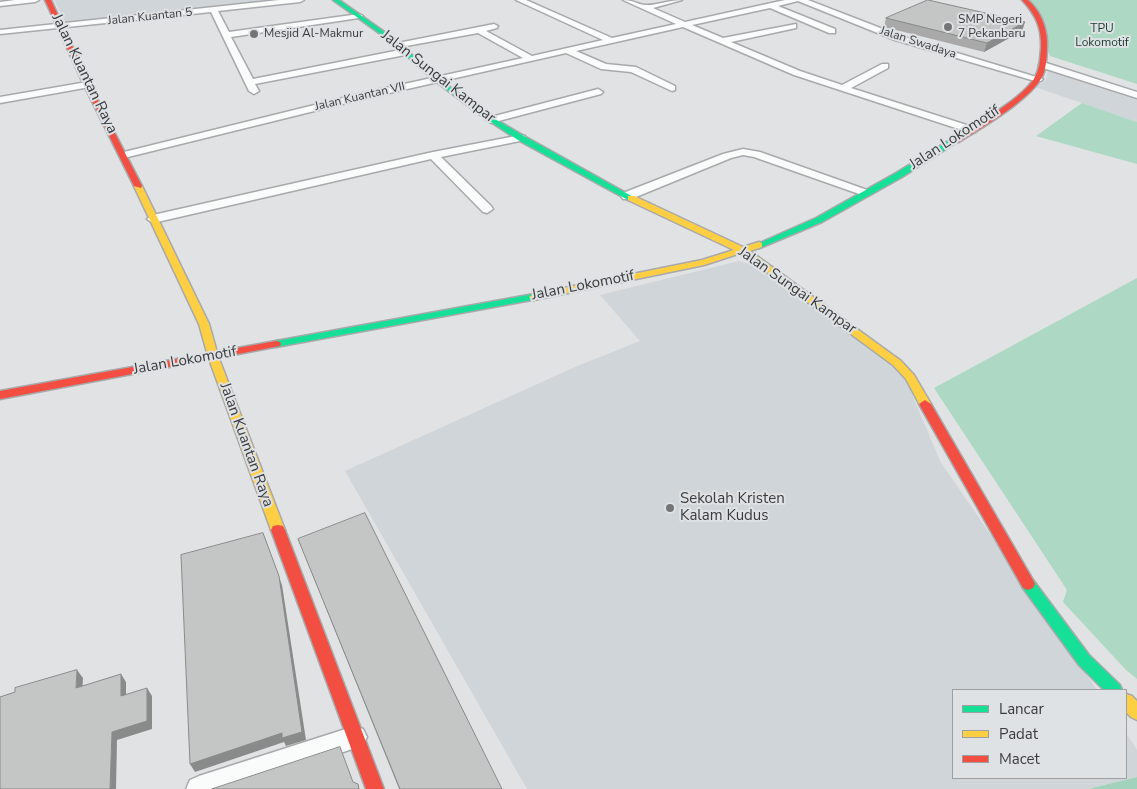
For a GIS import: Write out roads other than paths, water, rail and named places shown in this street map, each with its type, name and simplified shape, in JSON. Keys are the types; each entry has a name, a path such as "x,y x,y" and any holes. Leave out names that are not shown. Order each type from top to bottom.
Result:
{"street":[{"path":"0,4 35,0"},
{"name":"Jalan Kuantan Raya","path":"48,0 62,27 87,86 124,155 204,324 213,356 375,789"},
{"name":"Jalan Kuantan 5","path":"0,32 62,27 300,0"},
{"name":"Jalan Sungai Kampar","path":"336,0 402,49 436,79 491,120 627,196 744,251 897,363 910,377 1034,595 1084,660 1113,689"},
{"path":"520,0 612,41"},
{"path":"627,0 797,73 972,130"},
{"path":"646,8 678,0"},
{"name":"Jalan Kuantan VII","path":"124,155 436,79 795,0"},
{"name":"Jalan Swadaya","path":"801,0 806,0 898,38 1038,79"},
{"name":"Jalan Lokomotif","path":"0,395 538,296 704,262 744,251 819,220 972,130 1028,90 1038,79 1043,65 1044,31 1036,9 1025,0"},
{"path":"772,6 832,31"},
{"path":"214,10 255,93"},
{"path":"227,35 359,16"},
{"path":"250,82 402,49 494,26"},
{"path":"722,41 793,26"},
{"path":"477,29 530,58"},
{"path":"568,51 604,67 633,69 672,88"},
{"path":"1043,65 1137,95"},
{"path":"843,88 885,66"},
{"path":"0,100 87,86"},
{"path":"491,120 598,92"},
{"path":"153,219 433,155 521,138"},
{"path":"627,196 727,156 743,152 756,154 866,193"},
{"path":"433,155 488,209"},
{"path":"1127,703 1137,712"},
{"path":"199,789 355,738"}],"place":[{"name":"SMP Negeri 7 Pekanbaru","path":"948,27"},
{"name":"Mesjid Al-Makmur","path":"254,34"},
{"name":"Sekolah Kristen Kalam Kudus","path":"670,508"}],"park label":[{"name":"TPU Lokomotif","path":"1102,36"}]}
